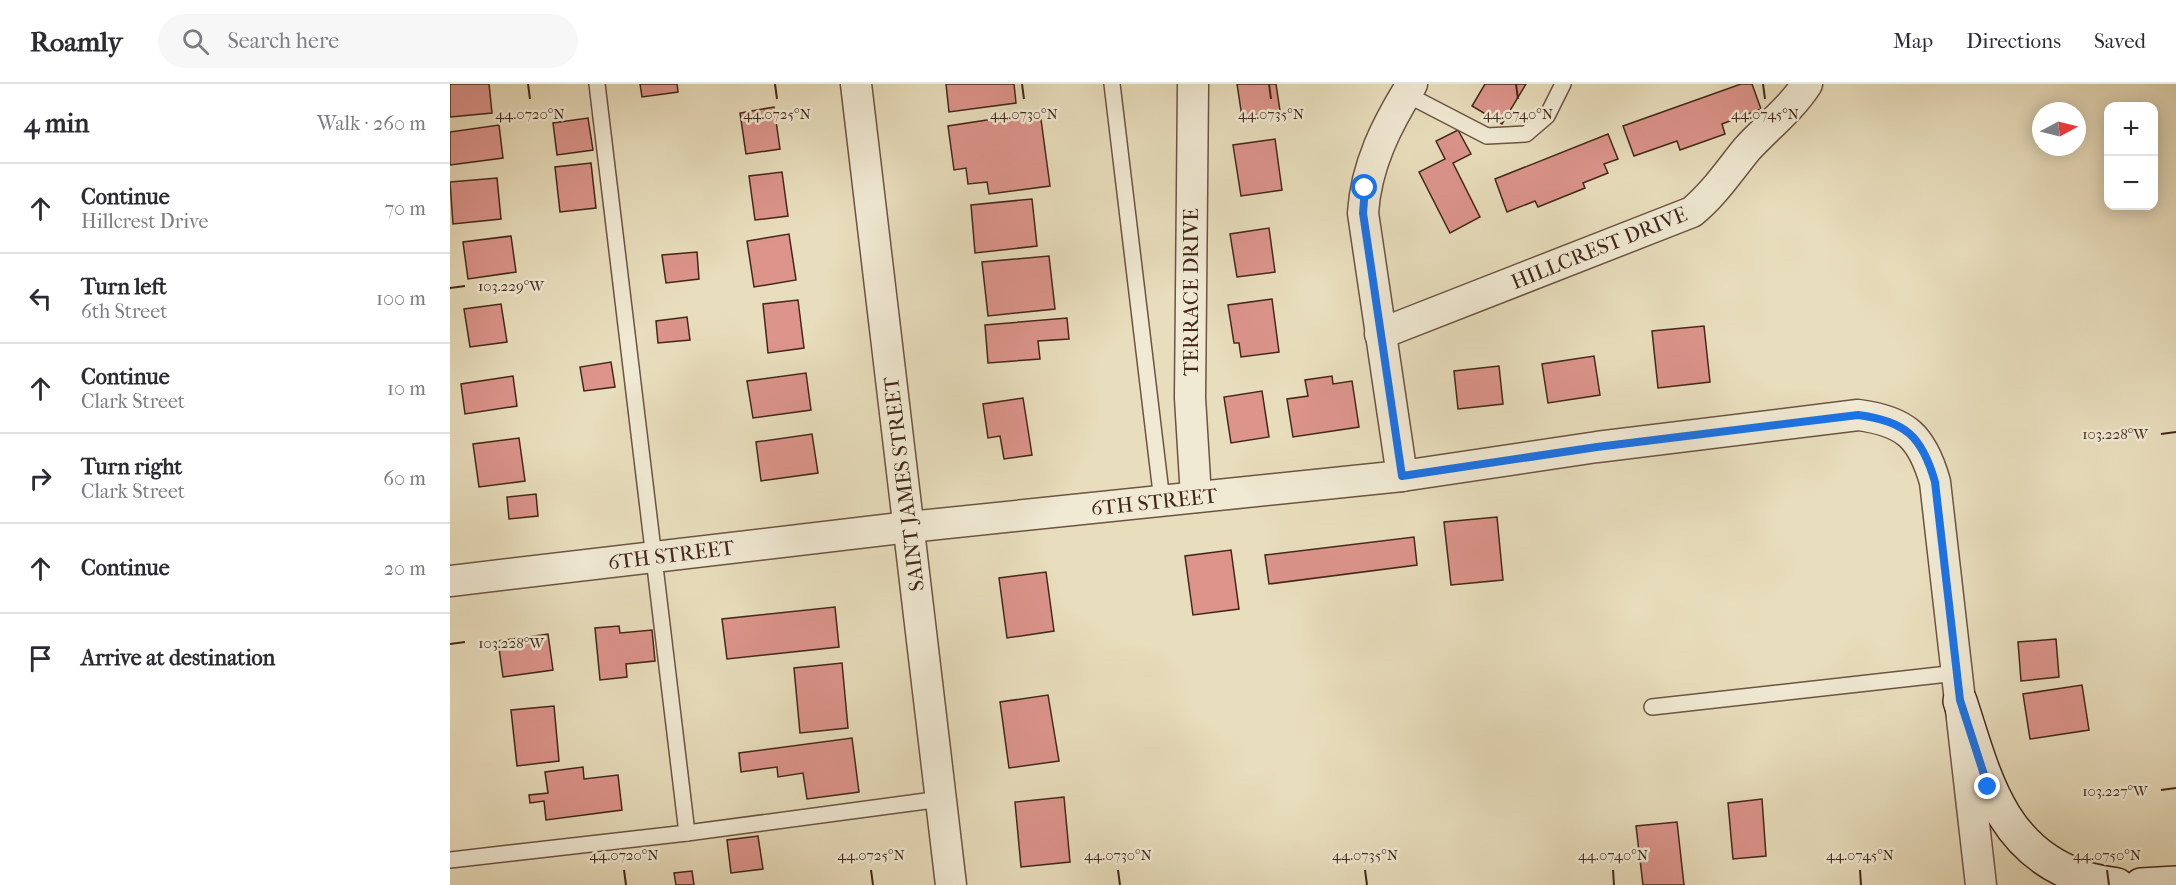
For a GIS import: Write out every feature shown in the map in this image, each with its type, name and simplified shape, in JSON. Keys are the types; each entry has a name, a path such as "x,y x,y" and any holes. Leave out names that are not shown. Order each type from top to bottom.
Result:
{"main road":[{"path":"1959,687 1988,787 2012,828 2026,845 2052,863 2081,878 2117,885"},
{"path":"2141,885 2176,883"}],"street":[{"name":"SAINT JAMES STREET","path":"856,84 951,885"},
{"name":"HILLCREST DRIVE","path":"1380,334 1692,212 1708,199 1748,148 1793,105 1807,84"},
{"name":"TERRACE DRIVE","path":"1193,86 1190,398 1191,447 1196,497"},
{"path":"1402,476 1363,213 1365,188 1374,156 1409,89"},
{"name":"6TH STREET","path":"450,581 909,526 1402,476 1597,447 1858,415 1896,422 1916,439 1929,457 1935,482 1981,885"}],"lane":[{"path":"597,84 687,833"},
{"path":"1112,84 1162,501"},
{"path":"1409,89 1487,136 1526,134 1547,116 1563,84"},
{"path":"1652,707 1959,687"},
{"path":"450,860 687,833 941,799"}],"building":[{"path":"450,84 489,84 492,113 450,117"},
{"path":"640,84 677,84 678,92 642,97"},
{"path":"946,84 1014,84 1016,103 949,112"},
{"path":"1237,84 1276,84 1280,111 1242,117"},
{"path":"1485,84 1526,84 1502,124 1472,106"},
{"path":"1741,84 1752,84 1761,109 1722,124 1725,134 1680,150 1677,141 1634,156 1623,126"},
{"path":"774,107 780,149 746,154 740,113"},
{"path":"1040,112 1050,186 989,194 987,182 968,184 966,168 954,170 948,126"},
{"path":"588,118 593,150 557,155 553,123"},
{"path":"499,125 503,158 450,165 450,132"},
{"path":"1458,130 1471,154 1453,163 1480,217 1450,233 1419,172 1445,159 1436,141"},
{"path":"1608,134 1618,159 1604,164 1608,173 1583,183 1585,188 1538,207 1535,201 1507,212 1495,179"},
{"path":"1275,139 1282,190 1241,196 1233,145"},
{"path":"591,163 596,208 560,212 555,167"},
{"path":"782,172 788,216 755,220 749,176"},
{"path":"497,178 501,219 453,224 450,182"},
{"path":"1032,199 1037,246 975,253 971,205"},
{"path":"1269,228 1275,272 1237,277 1230,234"},
{"path":"789,234 796,280 754,287 747,241"},
{"path":"511,236 516,272 468,279 463,242"},
{"path":"697,252 699,279 666,283 662,255"},
{"path":"1049,256 1055,309 988,316 982,262"},
{"path":"1272,299 1279,352 1241,357 1239,343 1234,343 1228,305"},
{"path":"798,300 804,348 768,353 763,304"},
{"path":"501,304 507,342 470,347 464,309"},
{"path":"687,317 690,340 658,343 656,321"},
{"path":"1067,318 1069,339 1038,341 1040,359 988,363 985,325"},
{"path":"1704,326 1710,382 1658,388 1652,331"},
{"path":"1594,356 1600,395 1548,403 1542,364"},
{"path":"611,362 615,387 584,391 580,367"},
{"path":"1499,366 1503,404 1458,409 1454,371"},
{"path":"806,373 811,410 753,418 747,381"},
{"path":"513,376 517,406 465,414 461,384"},
{"path":"1332,376 1333,384 1352,381 1359,427 1293,437 1287,399 1308,396 1305,380"},
{"path":"1262,391 1269,437 1231,443 1224,397"},
{"path":"1023,398 1032,455 1004,459 1000,436 988,438 983,404"},
{"path":"812,434 818,473 761,481 756,442"},
{"path":"519,438 525,481 479,487 473,444"},
{"path":"536,494 538,516 509,519 507,497"},
{"path":"1497,517 1503,580 1451,585 1444,522"},
{"path":"1414,537 1417,565 1269,584 1265,555"},
{"path":"1231,550 1239,609 1193,615 1185,556"},
{"path":"1046,572 1054,631 1007,638 999,578"},
{"path":"835,607 839,647 727,659 722,619"},
{"path":"619,626 620,633 652,630 655,661 626,664 627,677 600,680 595,628"},
{"path":"548,634 553,670 503,677 498,641"},
{"path":"2056,639 2059,677 2021,681 2018,642"},
{"path":"842,663 848,728 800,733 794,668"},
{"path":"2082,685 2089,730 2030,739 2023,694"},
{"path":"1048,695 1059,761 1009,768 1000,702"},
{"path":"554,706 559,761 517,766 511,710"},
{"path":"852,738 859,792 807,799 803,773 778,777 777,767 741,772 739,753"},
{"path":"583,767 584,779 618,775 622,810 546,820 544,801 530,803 529,795 548,793 545,772"},
{"path":"1064,797 1070,862 1021,867 1015,802"},
{"path":"1762,799 1766,856 1733,859 1728,803"},
{"path":"1677,822 1684,885 1643,885 1636,826"},
{"path":"758,836 763,869 731,873 727,840"},
{"path":"692,871 694,885 676,885 674,873"}],"route":[{"path":"1365,188 1363,213 1402,476 1597,447 1858,415 1896,422 1916,439 1929,457 1935,482 1960,700 1988,787"}]}
